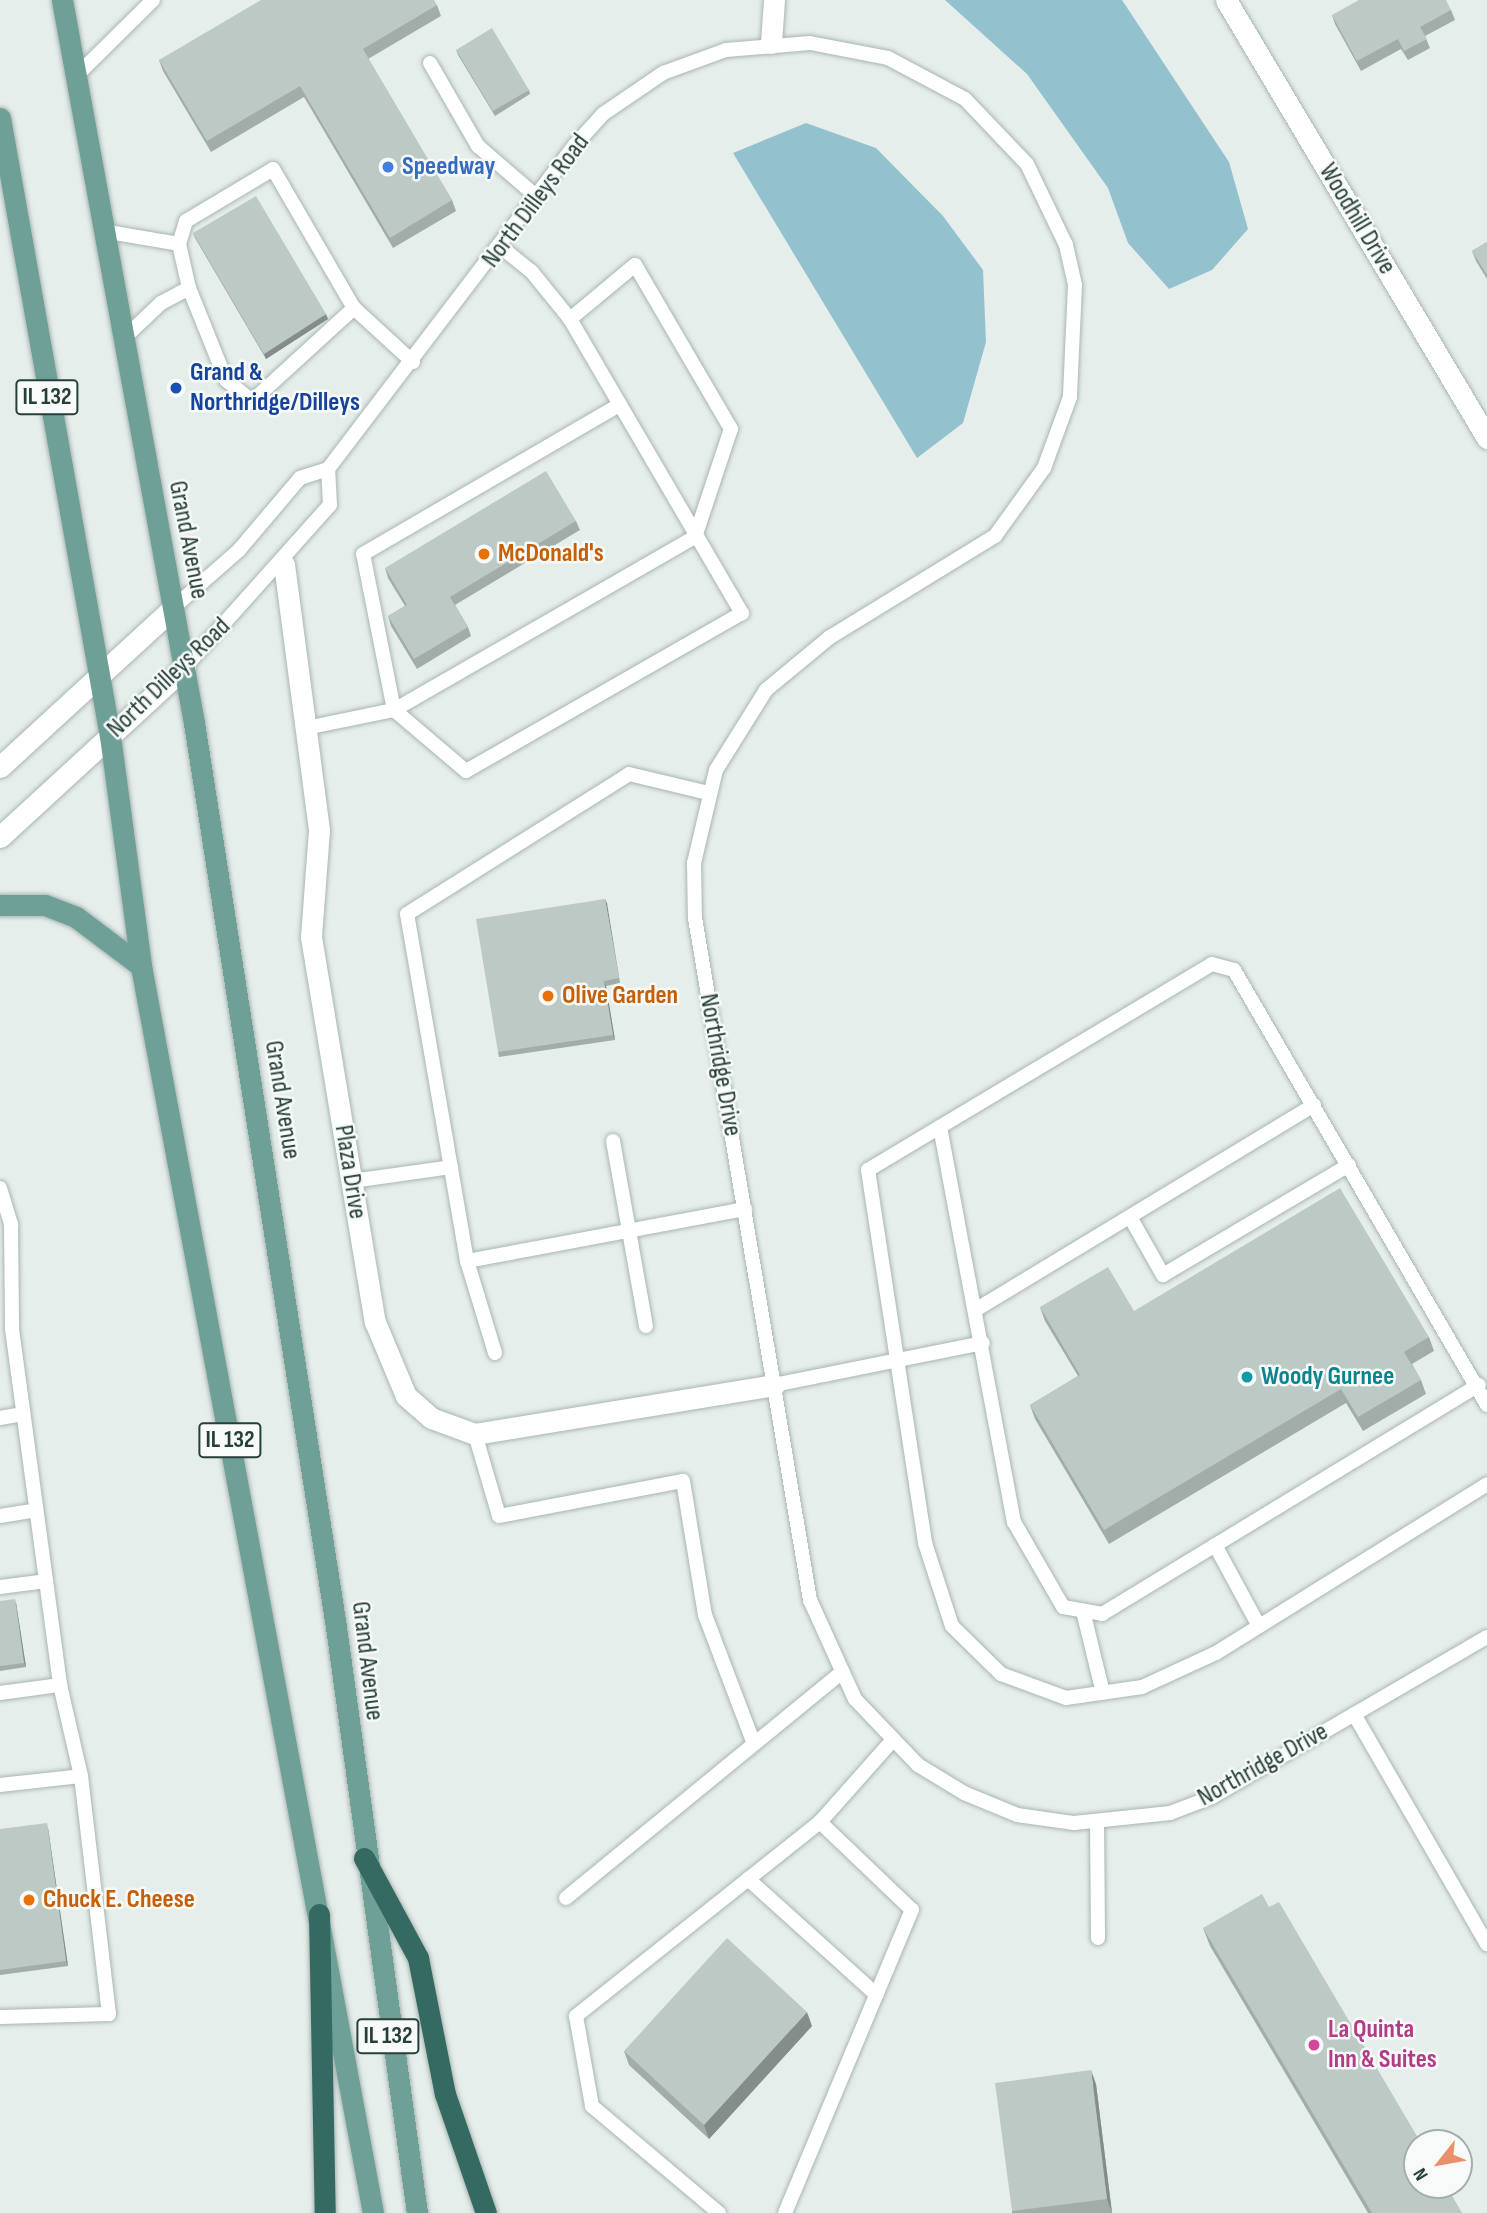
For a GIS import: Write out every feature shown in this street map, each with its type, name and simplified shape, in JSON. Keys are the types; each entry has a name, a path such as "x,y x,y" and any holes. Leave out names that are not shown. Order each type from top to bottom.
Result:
{"highway":[{"path":"364,1858 418,1958 445,2094 485,2213"},
{"path":"319,1914 325,2213"}],"main road":[{"name":"Grand Avenue","path":"62,0 122,341 185,667 336,1627 364,1858 417,2213"},
{"name":"IL 132","path":"0,118 2,143 110,736 141,966 373,2213"},
{"path":"0,905 45,905 76,917 141,966"}],"street":[{"path":"771,43 774,0"},
{"name":"Woodhill Drive","path":"1226,0 1486,433"},
{"name":"Plaza Drive","path":"284,564 319,830 311,937 375,1322 393,1372 418,1409 475,1434"},
{"name":"North Dilleys Road","path":"0,766 173,608"},
{"name":"North Dilleys Road","path":"0,837 185,667"},
{"path":"475,1434 774,1385"}],"lane":[{"path":"76,76 153,0"},
{"name":"North Dilleys Road","path":"173,608 239,550 300,478 328,469 603,114 663,73 726,50 771,43"},
{"name":"Northridge Drive","path":"771,43 848,47 888,58 964,99 998,131 1027,164 1066,245 1075,285 1076,364 1044,468 1021,509 956,563 796,662 737,727 708,793 694,863 695,918 810,1600 841,1673 892,1741 964,1793 1007,1810 1097,1822 1170,1813 1212,1797 1487,1637"},
{"path":"430,63 478,146 537,197"},
{"path":"354,308 252,401 226,380 189,288 179,244 186,220 273,169 354,308 413,362"},
{"path":"103,231 179,244"},
{"path":"501,247 533,272 570,319 695,537 743,613 466,771 394,710 363,554 619,405"},
{"path":"306,728 394,710 695,537 731,429 635,265 570,319"},
{"path":"122,341 161,303 189,288"},
{"name":"North Dilleys Road","path":"185,667 284,564 330,505 328,469"},
{"path":"495,1353 467,1261 407,914 629,774 708,793"},
{"path":"1487,1405 1479,1385 1234,970 1212,964 868,1170 925,1543 952,1626 1001,1674 1066,1698 1142,1687 1259,1626 1487,1484"},
{"path":"977,1309 1314,1105"},
{"path":"940,1127 977,1309 1013,1522 1063,1607 1102,1614 1479,1385"},
{"path":"613,1141 646,1326"},
{"path":"1130,1217 1163,1275 1349,1165"},
{"path":"352,1181 451,1167"},
{"path":"0,1188 11,1225 4,1258 6,1330 23,1414 60,1685 81,1776 108,2014 0,2017"},
{"path":"467,1261 744,1209"},
{"path":"774,1385 983,1342"},
{"path":"0,1418 23,1414"},
{"path":"475,1434 499,1516 683,1481 705,1615 754,1744"},
{"path":"0,1516 36,1510"},
{"path":"1215,1545 1259,1626"},
{"path":"0,1587 46,1581"},
{"path":"1083,1611 1103,1693"},
{"path":"566,1898 841,1673"},
{"path":"0,1693 60,1685"},
{"path":"1354,1714 1487,1944"},
{"path":"719,2213 592,2106 576,2016 820,1822 892,1741"},
{"path":"0,1785 81,1776"},
{"path":"785,2213 912,1910 820,1822"},
{"path":"1097,1822 1098,1938"},
{"path":"748,1880 877,1995"}],"water":[{"path":"945,0 1122,0 1229,162 1248,229 1212,270 1169,289 1128,243 1108,188 1027,74"},
{"path":"806,123 876,148 943,216 983,270 986,342 963,423 917,458 733,153"}],"building":[{"path":"261,0 434,0 437,5 363,49 452,200 390,238 300,86 207,141 159,60"},
{"path":"1359,0 1446,0 1451,10 1420,27 1427,39 1404,51 1398,39 1357,61 1332,15"},
{"path":"492,28 529,90 493,111 456,50"},
{"path":"256,196 326,314 264,354 193,233"},
{"path":"1487,242 1487,275 1472,251"},
{"name":"McDonald's","path":"546,471 576,521 450,597 468,627 414,659 388,616 407,605 385,568"},
{"name":"Olive Garden","path":"605,899 619,978 604,981 613,1035 498,1052 476,919"},
{"name":"Woody Gurnee","path":"1340,1188 1429,1337 1404,1352 1421,1380 1358,1417 1341,1389 1104,1530 1030,1405 1080,1375 1040,1307 1108,1267 1134,1311"},
{"path":"15,1599 24,1663 0,1666 0,1601"},
{"name":"Chuck E. Cheese","path":"47,1823 66,1961 0,1970 0,1829"},
{"name":"La Quinta Inn & Suites","path":"1262,1894 1269,1907 1279,1902 1413,2129 1403,2129 1403,2199 1454,2199 1462,2213 1372,2213 1203,1928"},
{"path":"727,1938 807,2012 704,2125 624,2051"},
{"path":"1091,2070 1107,2199 1012,2211 995,2083"}],"place":[{"name":"Speedway","path":"388,167"},
{"name":"Grand & Northridge/Dilleys","path":"176,388"},
{"name":"McDonald's","path":"484,554"},
{"name":"Olive Garden","path":"548,996"},
{"name":"Woody Gurnee","path":"1247,1377"},
{"name":"Chuck E. Cheese","path":"29,1900"},
{"name":"La Quinta Inn & Suites","path":"1314,2045"}]}
